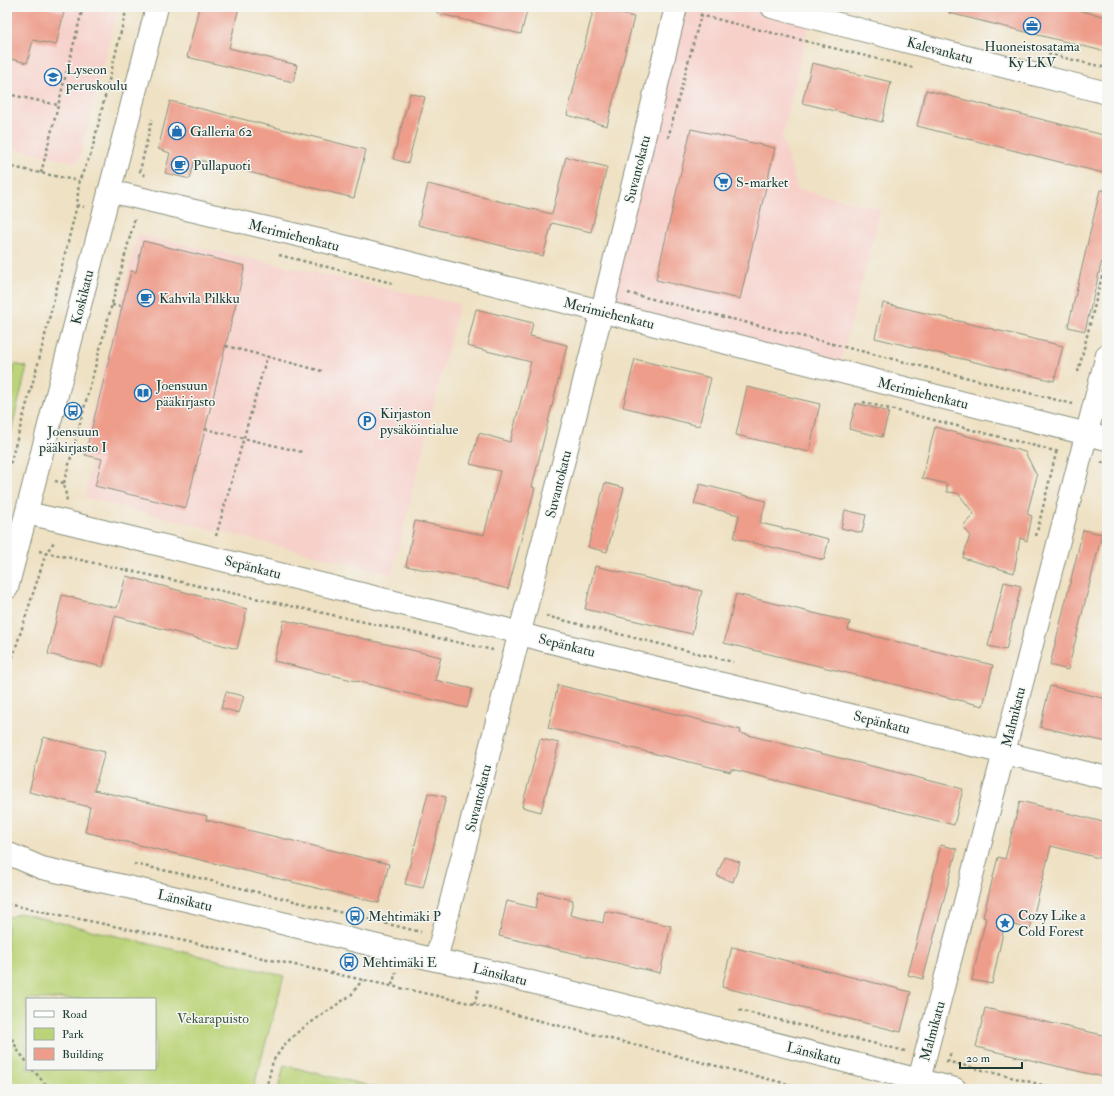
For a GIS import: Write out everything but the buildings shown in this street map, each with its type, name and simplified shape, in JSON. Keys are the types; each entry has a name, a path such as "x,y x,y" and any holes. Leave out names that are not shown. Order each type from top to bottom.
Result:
{"street":[{"name":"Koskikatu","path":"7,588 156,7"},
{"name":"Kalevankatu","path":"772,7 1107,93"},
{"name":"Suvantokatu","path":"436,960 602,311 676,8"},
{"name":"Merimiehenkatu","path":"109,191 324,241 1107,439"},
{"name":"Malmikatu","path":"919,1080 1107,355"},
{"name":"Sepänkatu","path":"27,513 65,510 520,633 1107,778"},
{"name":"Länsikatu","path":"7,853 42,868 484,970 955,1089"},
{"name":"Länsikatu","path":"7,870 42,868"}],"path":[{"path":"66,7 82,11"},
{"path":"41,173 83,7"},
{"path":"7,475 39,360 77,205 79,180 91,154 127,7"},
{"path":"676,8 915,68"},
{"path":"7,94 58,105"},
{"path":"7,166 79,180"},
{"path":"64,483 135,220"},
{"path":"1078,372 1107,256"},
{"path":"607,288 1093,410"},
{"path":"112,305 122,306"},
{"path":"226,346 322,371"},
{"path":"216,539 267,356"},
{"path":"205,429 302,452"},
{"path":"7,676 46,553 56,539 65,510"},
{"path":"46,553 498,652"},
{"path":"7,904 363,979 482,1006 807,1089"},
{"path":"407,929 422,932"},
{"path":"266,1089 273,1061 285,1044 300,1030 352,995 363,979"},
{"path":"733,1009 1059,1089"},
{"path":"7,1028 18,1051 26,1061"},
{"path":"33,1070 50,1089"}],"shaded area":[{"name":"Lyseon peruskoulu","path":"7,7 118,7 78,163 7,147"},
{"path":"682,7 754,7 810,21 782,137 797,189 881,209 839,368 605,310"},
{"path":"138,234 459,304 392,574 85,498 92,461 81,458"}],"green space":[{"path":"15,364 27,367 7,447 7,399"},
{"name":"Vekarapuisto","path":"20,913 284,976 253,1089 7,1089 7,918"},
{"path":"284,1065 381,1089 278,1089"}],"place":[{"name":"Huoneistosatama Ky LKV","path":"1032,26"},
{"name":"Lyseon peruskoulu","path":"53,77"},
{"name":"Galleria 62","path":"177,131"},
{"name":"Pullapuoti","path":"180,165"},
{"name":"S-market","path":"723,182"},
{"name":"Kahvila Pilkku","path":"146,298"},
{"name":"Joensuun pääkirjasto","path":"143,393"},
{"name":"Joensuun pääkirjasto I","path":"73,411"},
{"name":"Kirjaston pysäköintialue","path":"367,421"},
{"name":"Mehtimäki P","path":"355,916"},
{"name":"Cozy Like a Cold Forest","path":"1005,923"},
{"name":"Mehtimäki E","path":"349,962"}]}
